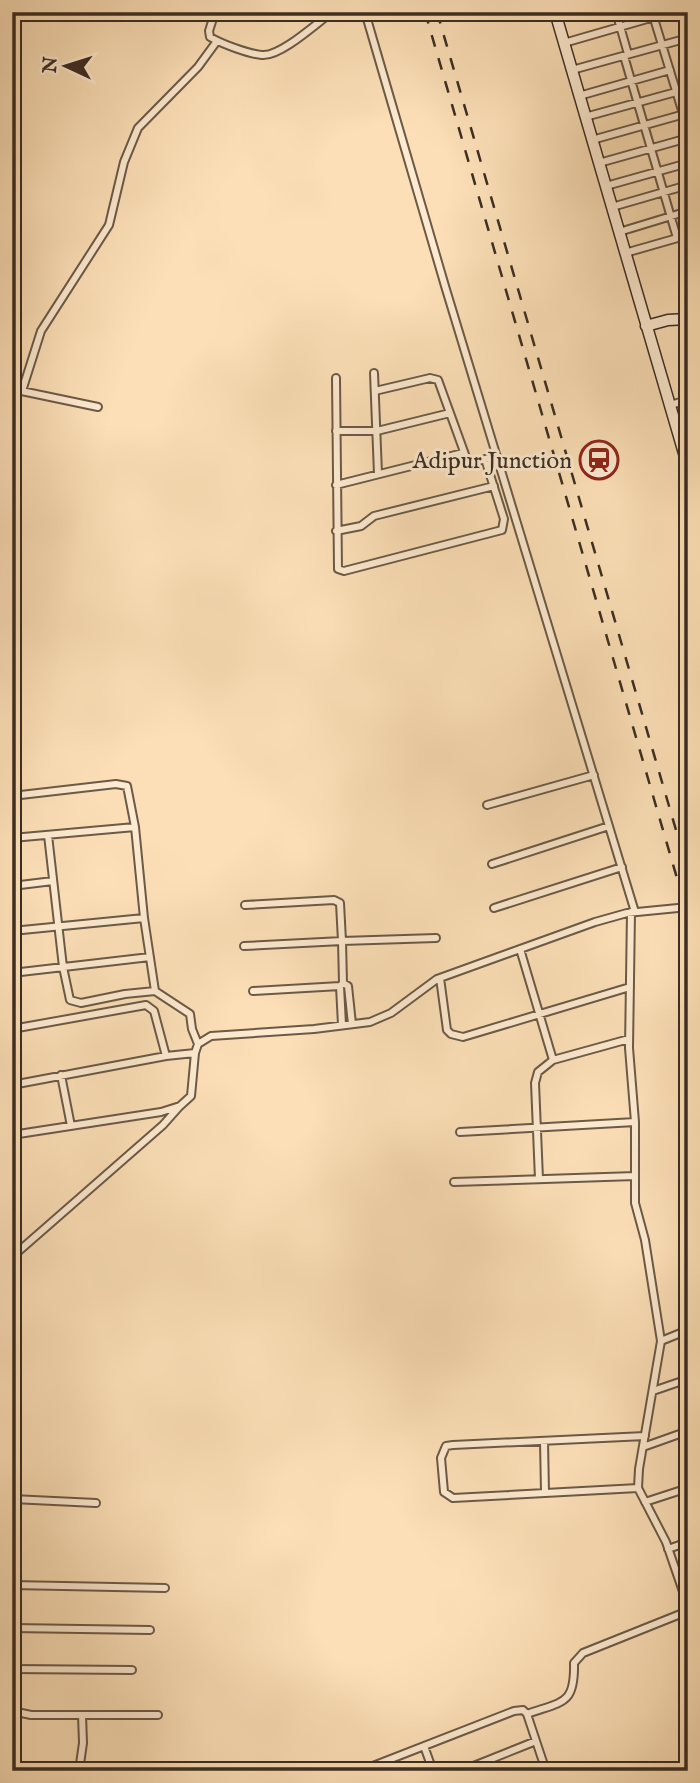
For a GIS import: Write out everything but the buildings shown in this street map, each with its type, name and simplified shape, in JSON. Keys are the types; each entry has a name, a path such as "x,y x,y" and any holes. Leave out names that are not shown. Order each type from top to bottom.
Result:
{"main road":[{"path":"556,13 688,467"},
{"path":"646,326 668,320 688,319"}],"street":[{"path":"215,12 210,37 266,55 298,38 332,12"},
{"path":"365,12 622,867 633,912 629,1039 635,1122 635,1211 646,1247 661,1341 638,1488 668,1549 686,1596 688,1609 583,1653 574,1663 574,1684 570,1694 561,1702 527,1714"},
{"path":"615,12 677,239"},
{"path":"564,43 653,15 688,130"},
{"path":"572,70 688,38"},
{"path":"22,391 41,331 109,225 121,173 138,128 198,66 217,41"},
{"path":"579,96 670,70"},
{"path":"585,117 676,92"},
{"path":"592,140 685,113"},
{"path":"599,163 688,138"},
{"path":"606,186 688,163"},
{"path":"612,207 688,185"},
{"path":"619,232 688,211"},
{"path":"625,253 688,235"},
{"path":"374,373 378,474"},
{"path":"336,378 336,567 341,571 499,532 504,525 504,519 485,459"},
{"path":"375,391 433,378 440,384 463,453 471,462 497,456"},
{"path":"12,389 98,407"},
{"path":"670,405 688,400"},
{"path":"336,430 376,430 450,413"},
{"path":"336,485 463,453"},
{"path":"336,531 361,526 374,516 494,486"},
{"path":"486,804 594,775"},
{"path":"12,796 124,785 128,789 155,991"},
{"path":"12,838 135,827"},
{"path":"492,864 609,827"},
{"path":"48,835 68,996 75,1003 155,991 190,1014 198,1044"},
{"path":"494,908 622,867"},
{"path":"12,886 53,881"},
{"path":"245,905 338,901 342,941 342,1026"},
{"path":"12,1257 163,1125 191,1096 198,1044 211,1036 342,1026 370,1021 391,1013 440,978 595,922 633,912 688,907"},
{"path":"12,930 144,918"},
{"path":"244,946 436,938"},
{"path":"520,949 553,1060"},
{"path":"12,973 150,957"},
{"path":"440,978 447,1030 463,1037 629,987"},
{"path":"253,991 342,984 348,986 352,1024"},
{"path":"12,1029 150,1006 154,1011 166,1056"},
{"path":"539,1179 536,1078 541,1068 553,1060 629,1039"},
{"path":"12,1085 195,1053"},
{"path":"61,1075 71,1126"},
{"path":"12,1135 161,1112 180,1106"},
{"path":"460,1132 635,1122"},
{"path":"454,1182 635,1176"},
{"path":"661,1341 688,1330"},
{"path":"653,1391 688,1379"},
{"path":"643,1447 688,1431"},
{"path":"638,1488 453,1498 444,1492 441,1458 446,1447 453,1445 645,1436"},
{"path":"544,1441 545,1493"},
{"path":"645,1502 688,1488"},
{"path":"12,1499 96,1503"},
{"path":"668,1549 688,1542"},
{"path":"12,1585 165,1588"},
{"path":"12,1628 150,1630"},
{"path":"12,1669 132,1670"},
{"path":"360,1771 514,1711 523,1710 527,1714 546,1771"},
{"path":"12,1711 31,1716 158,1715"},
{"path":"79,1771 83,1742 82,1715"},
{"path":"461,1771 536,1741"},
{"path":"424,1746 433,1771"}],"railway":[{"path":"425,12 688,916"},
{"path":"437,12 688,871"}],"place":[{"name":"Adipur Junction","path":"599,460"}]}
